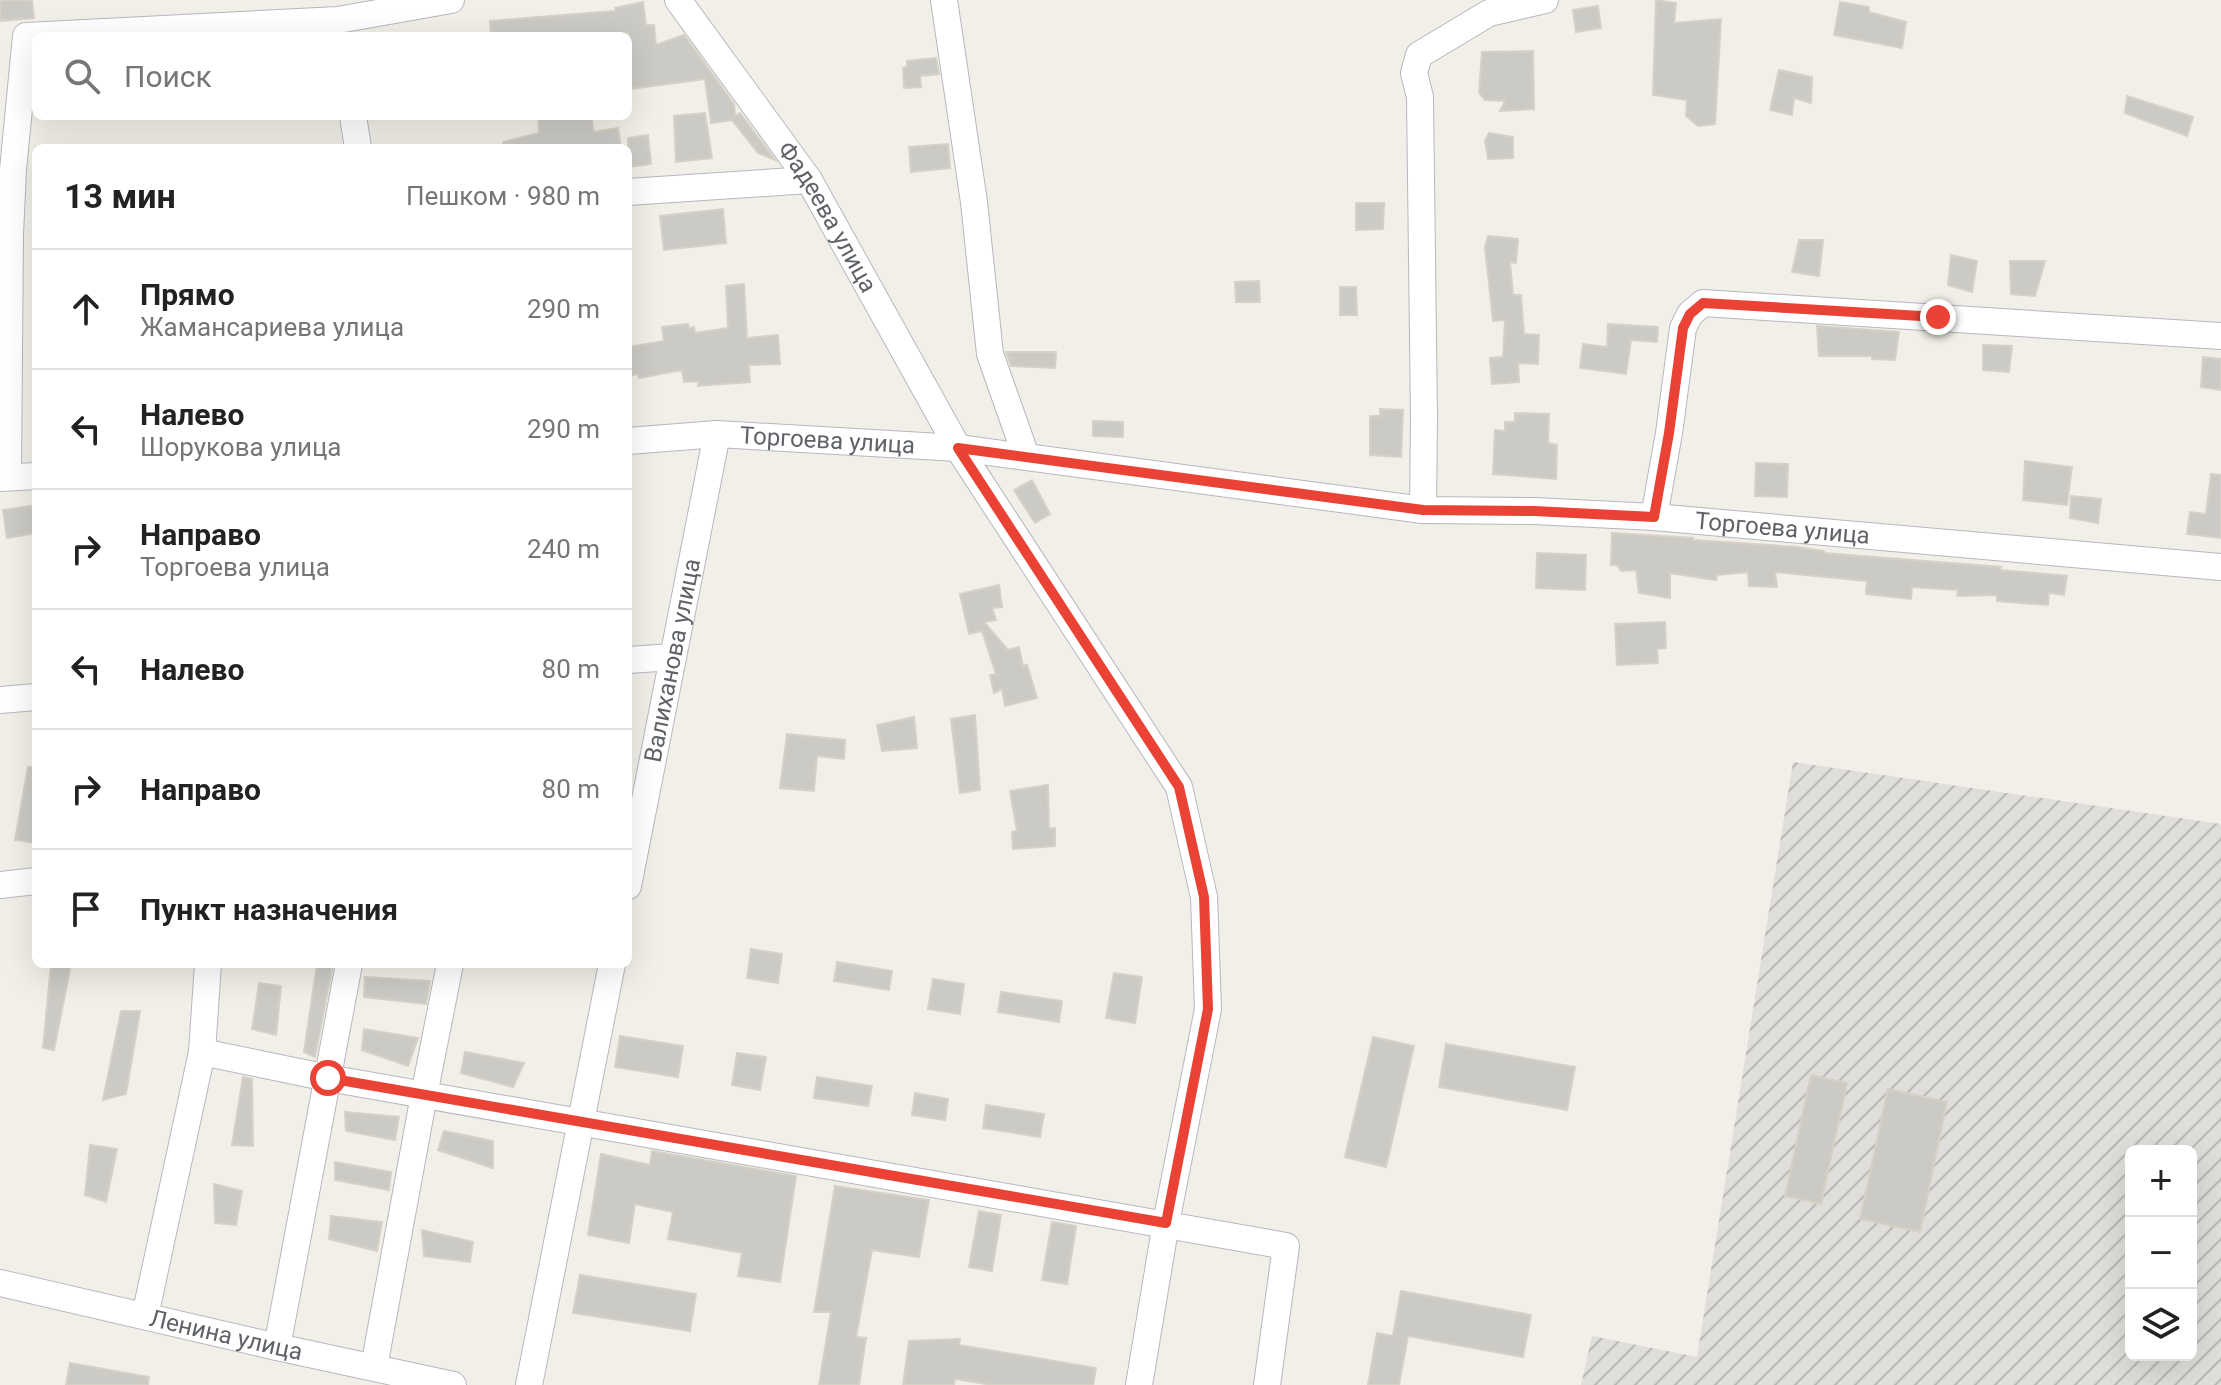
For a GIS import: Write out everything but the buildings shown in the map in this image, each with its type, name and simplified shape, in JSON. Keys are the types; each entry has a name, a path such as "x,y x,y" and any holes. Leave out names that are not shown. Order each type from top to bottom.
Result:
{"street":[{"path":"183,32 340,28 451,0"},
{"name":"Фадеева улица","path":"678,0 809,180 958,448 1179,787 1204,897 1208,1009 1166,1223 1139,1385"},
{"path":"944,0 974,202 990,354 1026,456"},
{"path":"1423,510 1420,97 1414,73 1419,55 1489,13 1545,0"},
{"path":"32,36 26,36 7,170 23,234 4,478 32,476"},
{"path":"354,120 357,144"},
{"path":"632,192 809,180"},
{"path":"1654,517 1683,328 1690,314 1703,303 2221,336"},
{"name":"Торгоева улица","path":"632,441 717,434 958,448 1423,510 1654,517 2221,567"},
{"name":"Валиханова улица","path":"632,866 717,434"},
{"path":"632,660 673,657"},
{"path":"0,700 32,697"},
{"path":"0,885 32,881"},
{"path":"145,1316 202,1052 208,968"},
{"path":"277,1347 348,968"},
{"path":"374,1367 449,968"},
{"path":"529,1385 611,968"},
{"path":"202,1052 328,1078 1286,1246 1267,1385"},
{"name":"Ленина улица","path":"0,1283 453,1385"}],"shaded area":[{"path":"1793,762 2221,824 2221,1385 1581,1385 1592,1336 1697,1357"}],"route":[{"path":"328,1078 1166,1223 1208,1009 1204,897 1179,787 958,448 1423,510 1654,517 1683,328 1690,314 1703,303 1938,317"}]}
